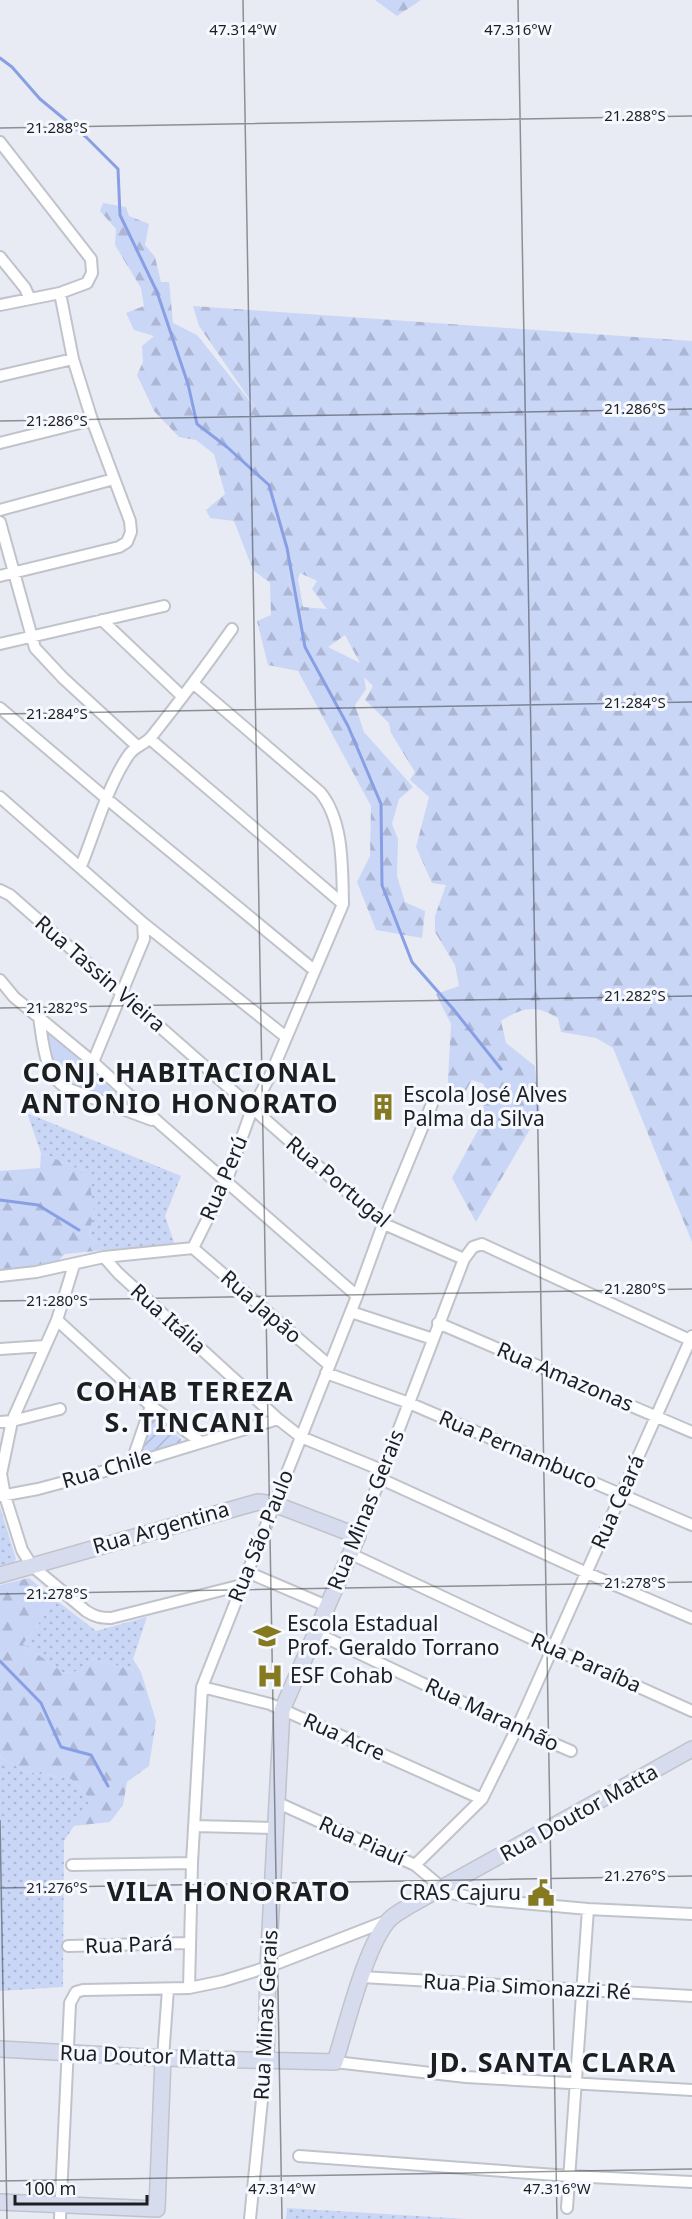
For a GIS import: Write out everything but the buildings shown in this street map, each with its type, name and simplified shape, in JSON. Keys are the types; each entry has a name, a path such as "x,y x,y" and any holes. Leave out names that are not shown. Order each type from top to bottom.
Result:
{"street":[{"path":"0,142 91,259 92,273 87,283 60,293 0,305"},
{"path":"0,257 25,288 30,299"},
{"path":"0,576 109,550 127,542 131,532 130,521 92,420 73,359 60,293"},
{"path":"0,376 73,359"},
{"path":"0,443 92,420"},
{"path":"0,510 114,479"},
{"path":"0,522 35,648 137,746"},
{"path":"0,644 164,606"},
{"path":"102,620 182,696"},
{"path":"81,866 107,799 124,763 137,746 150,739 182,696 194,684 232,629"},
{"path":"194,684 321,792 330,804 342,860 344,904"},
{"path":"0,708 314,970"},
{"path":"150,739 344,904"},
{"path":"0,796 143,923 286,1037"},
{"name":"Rua Tassin Vieira","path":"0,890 10,895 122,992 252,1109"},
{"name":"Rua Perú","path":"194,1248 226,1182 252,1109 270,1076 344,904"},
{"path":"93,1062 144,939 143,923"},
{"path":"0,980 15,997 93,1062 357,1296"},
{"path":"39,1017 45,1050 56,1082 86,1096 157,1121"},
{"name":"Rua São Paulo","path":"189,1988 192,1863 202,1687 432,1104"},
{"name":"Rua Portugal","path":"252,1109 384,1224 464,1259"},
{"name":"Rua Minas Gerais","path":"250,2219 266,2060 268,1966 282,1710 351,1554 438,1323 469,1249 482,1244 691,1339"},
{"path":"0,1276 36,1272 104,1257 194,1248"},
{"name":"Rua Japão","path":"194,1248 327,1369 409,1403"},
{"name":"Rua Itália","path":"104,1257 118,1273 278,1419 301,1437 587,1573 692,1618"},
{"path":"74,1265 57,1320 12,1421 1,1474 2,1496 22,1550 32,1566 94,1616 111,1618 242,1585"},
{"path":"351,1312 433,1339"},
{"path":"57,1320 151,1406 201,1443"},
{"name":"Rua Amazonas","path":"438,1323 692,1432"},
{"name":"Rua Ceará","path":"415,1865 482,1799 517,1728 691,1339"},
{"path":"0,1349 45,1346"},
{"name":"Rua Pernambuco","path":"409,1403 692,1525"},
{"path":"131,1464 151,1406"},
{"path":"0,1422 60,1409"},
{"name":"Rua Chile","path":"2,1496 131,1464 278,1419"},
{"name":"Rua Argentina","path":"0,1575 258,1502 274,1504 358,1536"},
{"name":"Rua Paraíba","path":"351,1554 692,1711"},
{"path":"248,1572 327,1606"},
{"name":"Rua Maranhão","path":"316,1633 517,1728 571,1751"},
{"name":"Rua Acre","path":"202,1687 270,1704 482,1799"},
{"name":"Rua Doutor Matta","path":"0,2049 163,2058 335,2062 376,1940 389,1920 409,1906 692,1749"},
{"name":"Rua Piauí","path":"276,1802 415,1865 442,1889"},
{"path":"194,1826 275,1828"},
{"path":"72,1865 192,1863"},
{"path":"442,1889 478,1899 588,1909 692,1914"},
{"path":"567,2208 588,1909"},
{"path":"61,2212 70,2003 76,1992 189,1988 223,1981 389,1920"},
{"name":"Rua Pará","path":"68,1946 190,1943"},
{"name":"Rua Pia Simonazzi Ré","path":"362,1977 692,1996"},
{"path":"0,2202 61,2212 156,2214 168,1989"},
{"path":"335,2062 465,2077 692,2090"},
{"path":"299,2156 692,2182"}],"green space":[{"path":"375,0 421,0 397,16"},
{"path":"103,203 126,207 129,216 149,224 145,245 155,257 161,282 169,282 173,323 197,335 257,410 199,326 193,306 692,341 692,1242 613,1048 596,1038 561,1032 558,1018 536,1009 523,1010 501,1021 506,1043 535,1066 540,1112 476,1222 452,1178 483,1121 484,1084 472,1080 459,1103 447,1098 451,1024 436,994 459,986 455,965 435,932 435,916 446,885 432,883 416,847 429,797 410,780 415,772 391,733 389,723 365,700 373,686 364,677 366,689 355,705 364,732 413,787 399,799 392,824 398,839 397,876 405,902 425,911 422,938 376,930 357,882 370,856 371,806 298,671 268,665 257,621 271,615 270,583 253,570 234,521 210,518 206,510 225,494 214,454 196,440 179,437 154,411 137,375 143,362 142,346 154,336 134,330 126,313 144,306 141,288 115,245 116,229 100,211","holes":["300,573 317,581 312,589 327,609 303,607 298,579","345,635 360,663 328,647"]},
{"path":"50,1033 121,1098 121,1104 62,1083 57,1078 46,1036"},
{"path":"27,1113 181,1176 165,1216 175,1245 105,1250 89,1235 94,1211 73,1166 41,1153"},
{"path":"41,1153 73,1166 89,1178 94,1211 89,1235 105,1250 65,1254 53,1266 0,1272 0,1171 40,1168"},
{"path":"153,1415 181,1439 181,1443 179,1446 139,1459"},
{"path":"0,1507 16,1559 12,1566 0,1569"},
{"path":"29,1578 56,1600 23,1644 64,1673 80,1671 92,1659 141,1672 156,1721 149,1766 127,1782 123,1805 110,1822 72,1826 91,1800 71,1779 28,1772 1,1758 0,1755 0,1585"},
{"path":"56,1600 96,1631 147,1617 133,1659 141,1672 92,1659 80,1671 64,1673 23,1644"},
{"path":"0,1755 1,1758 28,1772 71,1779 91,1800 64,1841 63,1987 0,1991"},
{"path":"287,2208 467,2219 286,2219"}],"waterway":[{"path":"0,58 12,67 40,99 86,137 118,169 120,215 157,292 188,384 197,424 227,447 269,485 287,548 305,647 348,726 381,804 382,885 412,962 501,1069"},
{"path":"0,1200 38,1205 79,1230"},
{"path":"0,1661 41,1703 61,1747 91,1755 108,1786"}],"place":[{"name":"Escola José Alves Palma da Silva","path":"383,1107"},
{"name":"Escola Estadual Prof. Geraldo Torrano","path":"267,1636"},
{"name":"ESF Cohab","path":"270,1676"},
{"name":"CRAS Cajuru","path":"541,1893"}],"district":[{"name":"CONJ. HABITACIONAL ANTONIO HONORATO","path":"180,1088"},
{"name":"COHAB TEREZA S. TINCANI","path":"185,1408"},
{"name":"VILA HONORATO","path":"229,1892"},
{"name":"JD. SANTA CLARA","path":"553,2063"}]}
